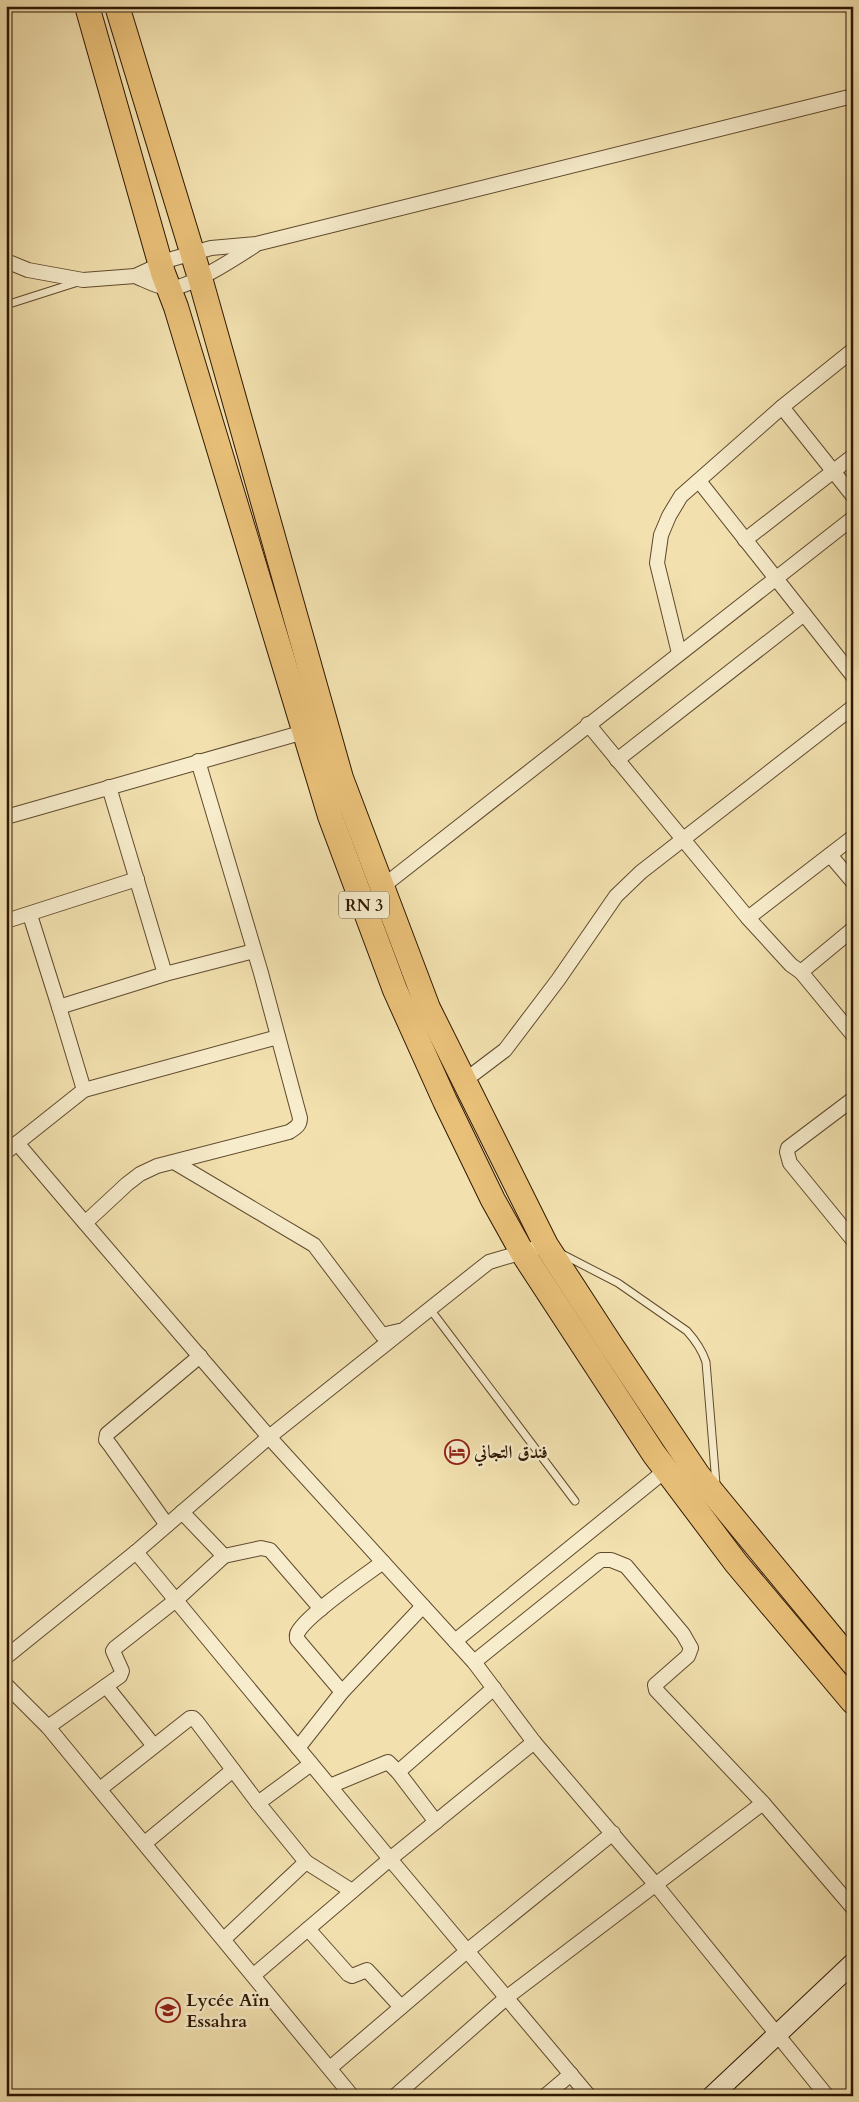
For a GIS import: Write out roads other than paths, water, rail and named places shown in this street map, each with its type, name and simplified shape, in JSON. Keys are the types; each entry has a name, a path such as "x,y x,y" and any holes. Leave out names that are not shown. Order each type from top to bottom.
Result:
{"highway":[{"name":"RN 3","path":"87,6 168,288 286,667 330,816 395,990 445,1101 493,1200 522,1252 666,1470 736,1563 853,1702"},
{"name":"RN 3","path":"117,6 200,278 341,778 428,1008 546,1245 698,1475 853,1664"}],"street":[{"path":"6,261 28,270 83,280 135,276 161,264 211,248 256,244 853,96"},
{"path":"135,276 168,288 200,278 230,262 256,244"},
{"path":"679,653 657,563 661,534 669,516 681,496 782,407 853,350"},
{"path":"782,407 853,496"},
{"path":"744,540 853,456"},
{"path":"699,482 853,676"},
{"path":"382,887 853,518"},
{"path":"617,760 804,614"},
{"path":"464,1081 505,1050 558,980 616,896 641,872 682,838 853,707"},
{"path":"588,724 748,918 791,965 800,972 853,1036"},
{"path":"6,817 304,732"},
{"path":"85,1222 140,1174 157,1166 289,1132 297,1127 300,1118 254,951 198,761"},
{"path":"109,787 165,974"},
{"path":"748,918 853,837"},
{"path":"830,855 853,882"},
{"path":"6,921 137,879"},
{"path":"30,914 84,1090"},
{"path":"800,972 853,929"},
{"path":"59,1006 165,974 254,951"},
{"path":"278,1037 84,1090 10,1146 85,1222 269,1437 474,1662 534,1742 613,1833 827,2096"},
{"path":"853,1099 788,1148 787,1152 790,1162 853,1240"},
{"path":"174,1162 314,1245 382,1335 402,1331"},
{"path":"6,1657 136,1552 269,1437 489,1262 546,1245"},
{"path":"167,1525 106,1440 107,1434 200,1356"},
{"path":"456,1642 666,1470"},
{"path":"182,1512 224,1556"},
{"path":"48,1727 121,1674 114,1651 115,1648 176,1600 224,1556 261,1548 270,1550 321,1609"},
{"path":"136,1552 589,2096"},
{"path":"474,1662 601,1560 626,1566 683,1634 691,1648 688,1656 655,1685 656,1690 763,1803 853,1908"},
{"path":"342,1692 296,1635 321,1609 383,1562"},
{"path":"298,1748 342,1692 422,1606"},
{"path":"6,1685 48,1727 352,2096"},
{"path":"106,1686 154,1746"},
{"path":"398,1772 494,1688"},
{"path":"100,1789 190,1718 193,1718 306,1862 352,1891"},
{"path":"254,1975 390,1859 534,1742"},
{"path":"330,1786 385,1762 390,1763 436,1822"},
{"path":"258,1803 311,1764"},
{"path":"145,1843 233,1770"},
{"path":"395,2096 506,1998 763,1803"},
{"path":"330,2068 467,1951 613,1833"},
{"path":"224,1939 306,1862"},
{"path":"308,1928 349,1975 367,1970 401,2007"},
{"path":"712,2096 853,1963"},
{"path":"545,2096 570,2074"}],"lane":[{"path":"6,305 83,280"},
{"path":"546,1245 618,1283 687,1331 696,1340 706,1362 717,1500"},
{"path":"430,1309 575,1500"}],"place":[{"name":"فندق التجاني","path":"457,1452"},
{"name":"Lycée Aïn Essahra","path":"168,2010"}]}
